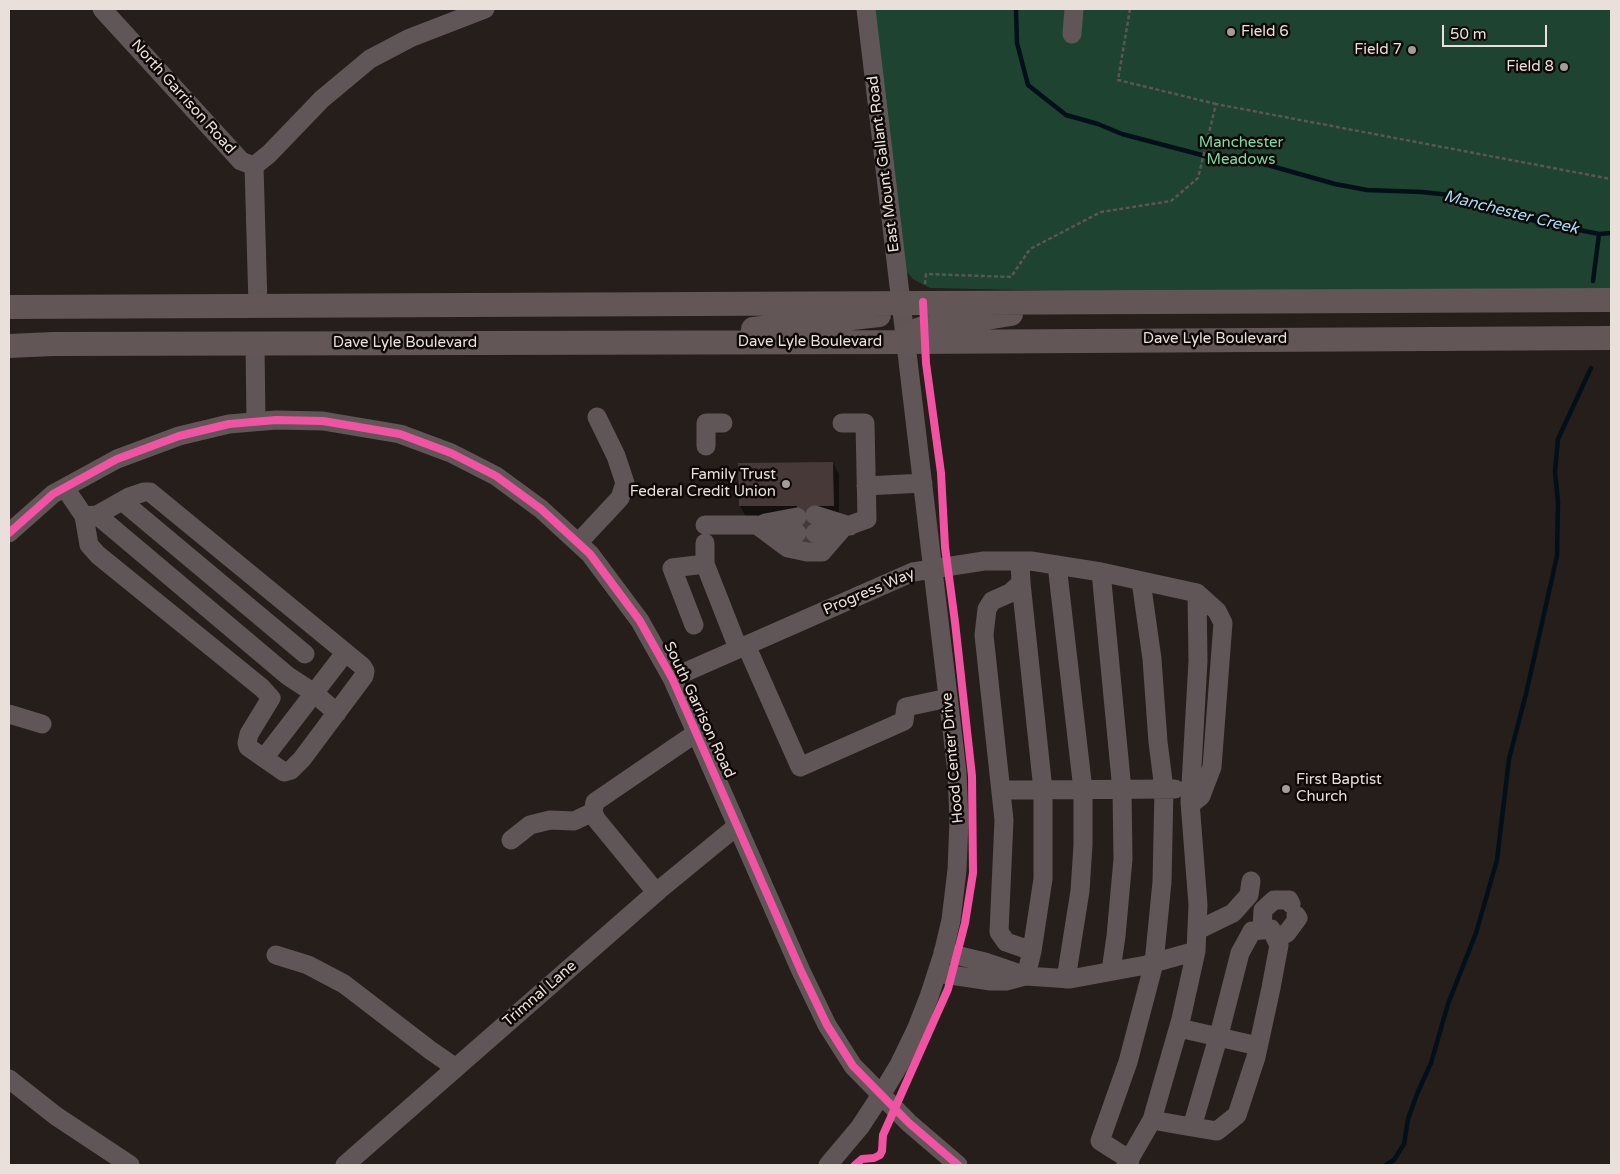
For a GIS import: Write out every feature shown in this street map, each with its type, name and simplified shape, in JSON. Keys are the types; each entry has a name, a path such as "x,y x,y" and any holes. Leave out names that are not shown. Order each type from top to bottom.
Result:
{"main road":[{"name":"Dave Lyle Boulevard","path":"9,346 54,344 622,342 1087,302 1611,300"},
{"path":"622,342 884,315 892,313 898,308 918,330 940,324 1087,302"},
{"name":"Dave Lyle Boulevard","path":"9,307 258,305 908,317 1611,338"}],"street":[{"name":"North Garrison Road","path":"102,9 241,161 254,166"},
{"path":"258,305 254,166 269,154 322,99 370,59 410,38 485,9"},
{"name":"East Mount Gallant Road","path":"866,9 908,317"},
{"path":"1072,34 1074,9"},
{"name":"Hood Center Drive","path":"828,1165 860,1126 881,1095 899,1066 916,1030 943,952 950,920 957,870 959,821 957,772 923,484 908,317"},
{"path":"255,344 256,422"},
{"path":"578,543 620,498 625,484 616,456 597,417"},
{"name":"South Garrison Road","path":"9,533 53,494 117,459 179,436 230,424 283,420 322,421 400,434 451,453 496,476 541,509 590,554 640,620 672,678 827,1025 853,1066 909,1123 958,1165"},
{"path":"706,446 706,423 723,423"},
{"path":"842,423 866,423 867,519 834,532 757,525 705,534 705,564 742,647 800,767 904,721 906,708 948,698"},
{"path":"866,486 923,484"},
{"path":"65,488 90,516 168,577 288,676 337,713"},
{"path":"90,516 144,492 150,492 322,633 345,653 362,666 365,671 364,676 337,713 302,759 291,770 284,772 248,747 249,734 271,698 322,633"},
{"path":"122,501 305,654"},
{"path":"90,516 89,544 98,555 262,688 271,698"},
{"path":"757,525 788,548 807,552 822,552 846,527"},
{"name":"Progress Way","path":"672,678 913,572 984,561 1020,561 1101,572 1197,594"},
{"path":"1020,561 1043,790 1043,878 1032,951 1026,976"},
{"path":"694,625 672,568 705,564"},
{"path":"1057,565 1083,790 1083,844 1080,891 1066,979"},
{"path":"1101,572 1122,790 1124,859 1111,971"},
{"path":"1140,581 1152,659 1158,742 1164,789 1162,882 1154,963 1128,1062 1100,1141 1128,1162 1152,1120 1178,1028 1196,951 1198,905 1191,797 1198,661 1197,594"},
{"path":"1021,584 992,601 987,609 984,636 1004,820 1000,932 1006,942 1032,951"},
{"path":"1001,790 1164,789 1191,797 1201,796 1212,767 1223,623 1217,611 1197,594"},
{"path":"264,758 345,653"},
{"path":"9,714 42,724"},
{"path":"656,892 596,819 593,812 596,802 696,733"},
{"path":"511,840 530,825 550,820 574,822 593,812"},
{"name":"Trimnal Lane","path":"345,1165 656,892 737,826"},
{"path":"1198,930 1233,913 1249,895 1252,881"},
{"path":"1152,1120 1192,1127 1216,1131 1237,1115 1259,1043 1278,945 1269,934 1263,910 1274,900 1289,900 1298,918 1287,933 1269,934 1252,931 1240,953 1219,1036 1192,1127"},
{"path":"943,952 985,962 1026,976 1066,979 1154,963 1196,951"},
{"path":"276,955 308,964 344,984 456,1068"},
{"path":"937,973 991,981 1006,981 1026,976"},
{"path":"1178,1028 1259,1043"},
{"path":"9,1080 56,1116 130,1165"}],"path":[{"path":"1130,9 1118,80 1216,104 1611,179"},
{"path":"908,317 926,274 1011,277 1030,249 1101,212 1171,201 1198,178 1212,114 1216,104"}],"green space":[{"name":"Manchester Meadows","path":"871,9 1611,9 1611,293 1253,295 930,288 913,279 899,263"}],"building":[{"name":"Family Trust Federal Credit Union","path":"833,462 834,506 815,506 816,548 797,548 797,506 739,506 738,463"}],"waterway":[{"name":"Manchester Creek","path":"1016,9 1017,43 1028,85 1066,115 1098,124 1122,134 1213,158 1257,162 1335,184 1367,190 1450,195 1482,203 1535,221 1599,234 1611,233"},
{"path":"1593,281 1599,234"},
{"path":"1386,1165 1394,1160 1404,1144 1408,1119 1431,1063 1448,1004 1476,933 1497,860 1509,759 1526,694 1557,556 1558,502 1555,472 1558,439 1591,368"}],"tunnel":[{"path":"797,525 815,524"},
{"path":"797,541 816,542"}],"cycle path":[{"path":"855,1165 862,1159 874,1158 880,1155 883,1135 948,989 965,923 973,873 972,776 945,547 941,473 926,363 923,302"},
{"path":"9,533 53,494 117,459 179,436 229,424 276,420 323,421 400,434 451,453 496,476 541,509 590,554 640,621 672,678 801,971 827,1025 853,1066 909,1123 958,1165"}],"place":[{"name":"Field 6","path":"1231,32"},
{"name":"Field 7","path":"1412,50"},
{"name":"Field 8","path":"1564,67"},
{"name":"Family Trust Federal Credit Union","path":"786,484"},
{"name":"First Baptist Church","path":"1286,789"}]}
